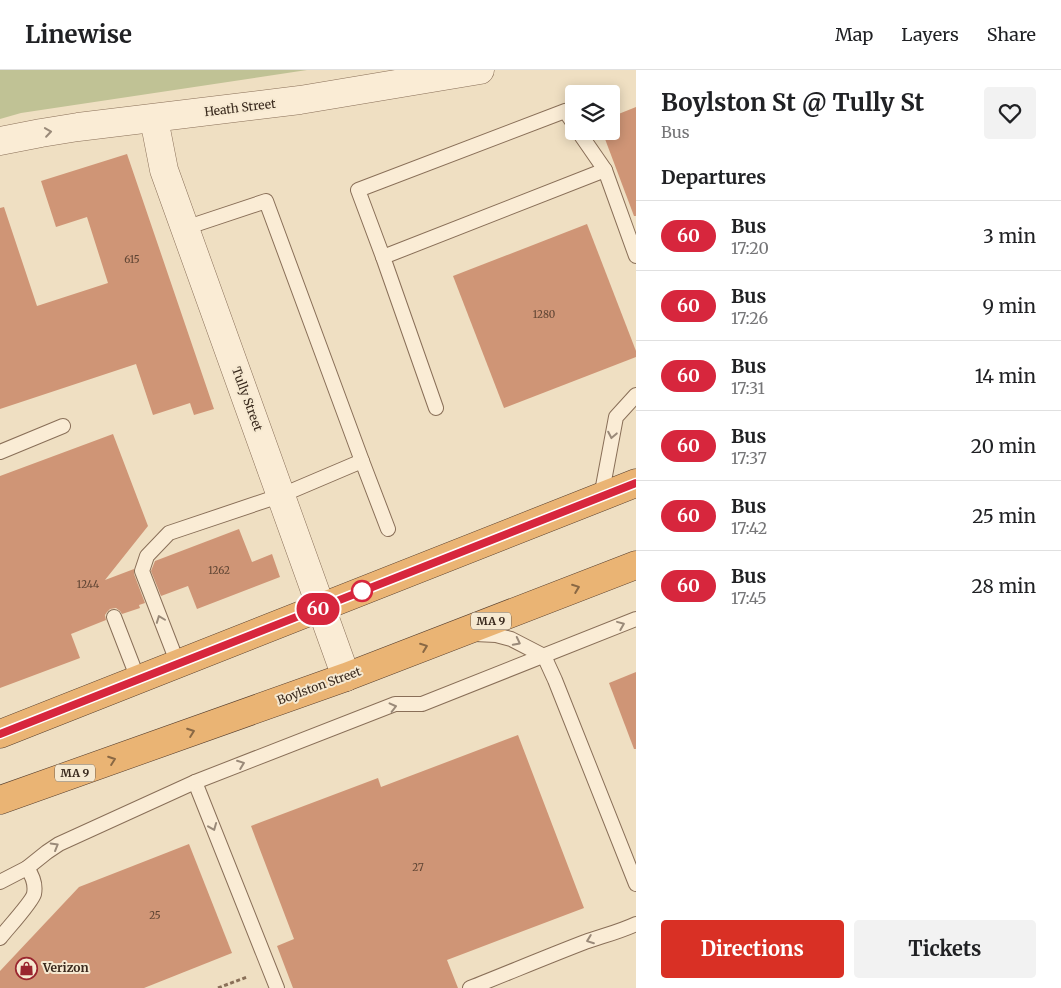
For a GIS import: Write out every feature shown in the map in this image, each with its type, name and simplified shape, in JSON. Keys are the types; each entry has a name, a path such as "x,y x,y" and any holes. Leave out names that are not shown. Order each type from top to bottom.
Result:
{"highway":[{"path":"0,734 636,483"},
{"name":"Boylston Street","path":"0,800 346,677 636,564"}],"street":[{"name":"Heath Street","path":"2,136 41,133 300,100 480,70"},
{"name":"Tully Street","path":"154,119 163,167 346,677"}],"lane":[{"path":"436,408 358,190 565,111"},
{"path":"584,140 605,170 635,249"},
{"path":"383,257 605,170"},
{"path":"185,228 266,201 388,528"},
{"path":"601,496 616,417 636,395"},
{"path":"0,452 63,426"},
{"path":"178,664 142,571 146,556 169,533 282,495 362,461"},
{"path":"114,617 138,679"},
{"path":"0,882 27,868 59,844 195,782 395,704 422,704 636,620"},
{"path":"452,636 496,635 511,639 544,656 636,884"},
{"path":"195,782 276,986"},
{"path":"0,938 34,895 32,875 27,868"},
{"path":"470,988 572,947 636,924"}],"path":[{"path":"218,988 247,977"}],"green space":[{"path":"0,70 307,70 21,113 0,119"}],"building":[{"path":"636,107 636,216 634,216 605,140 620,140 620,113"},
{"path":"127,154 214,409 194,415 190,403 153,415 136,364 0,409 0,208 4,207 37,306 108,283 87,217 56,227 41,181"},
{"path":"587,224 636,351 636,357 504,408 453,276"},
{"path":"113,434 148,526 105,580 134,569 134,574 145,603 139,605 140,608 122,614 116,608 110,609 105,615 106,620 71,634 80,658 0,688 0,476"},
{"path":"239,529 252,562 272,554 280,577 197,609 188,586 161,596 151,571 155,561"},
{"path":"636,672 636,749 634,749 609,683"},
{"path":"518,735 584,908 447,960 458,988 293,988 277,946 294,939 251,826 378,778 381,787"},
{"path":"189,844 232,953 144,988 0,988 0,971 79,887"}],"bus line":[{"name":"60","path":"0,734 636,483"}],"place":[{"name":"Verizon","path":"27,968"}]}
